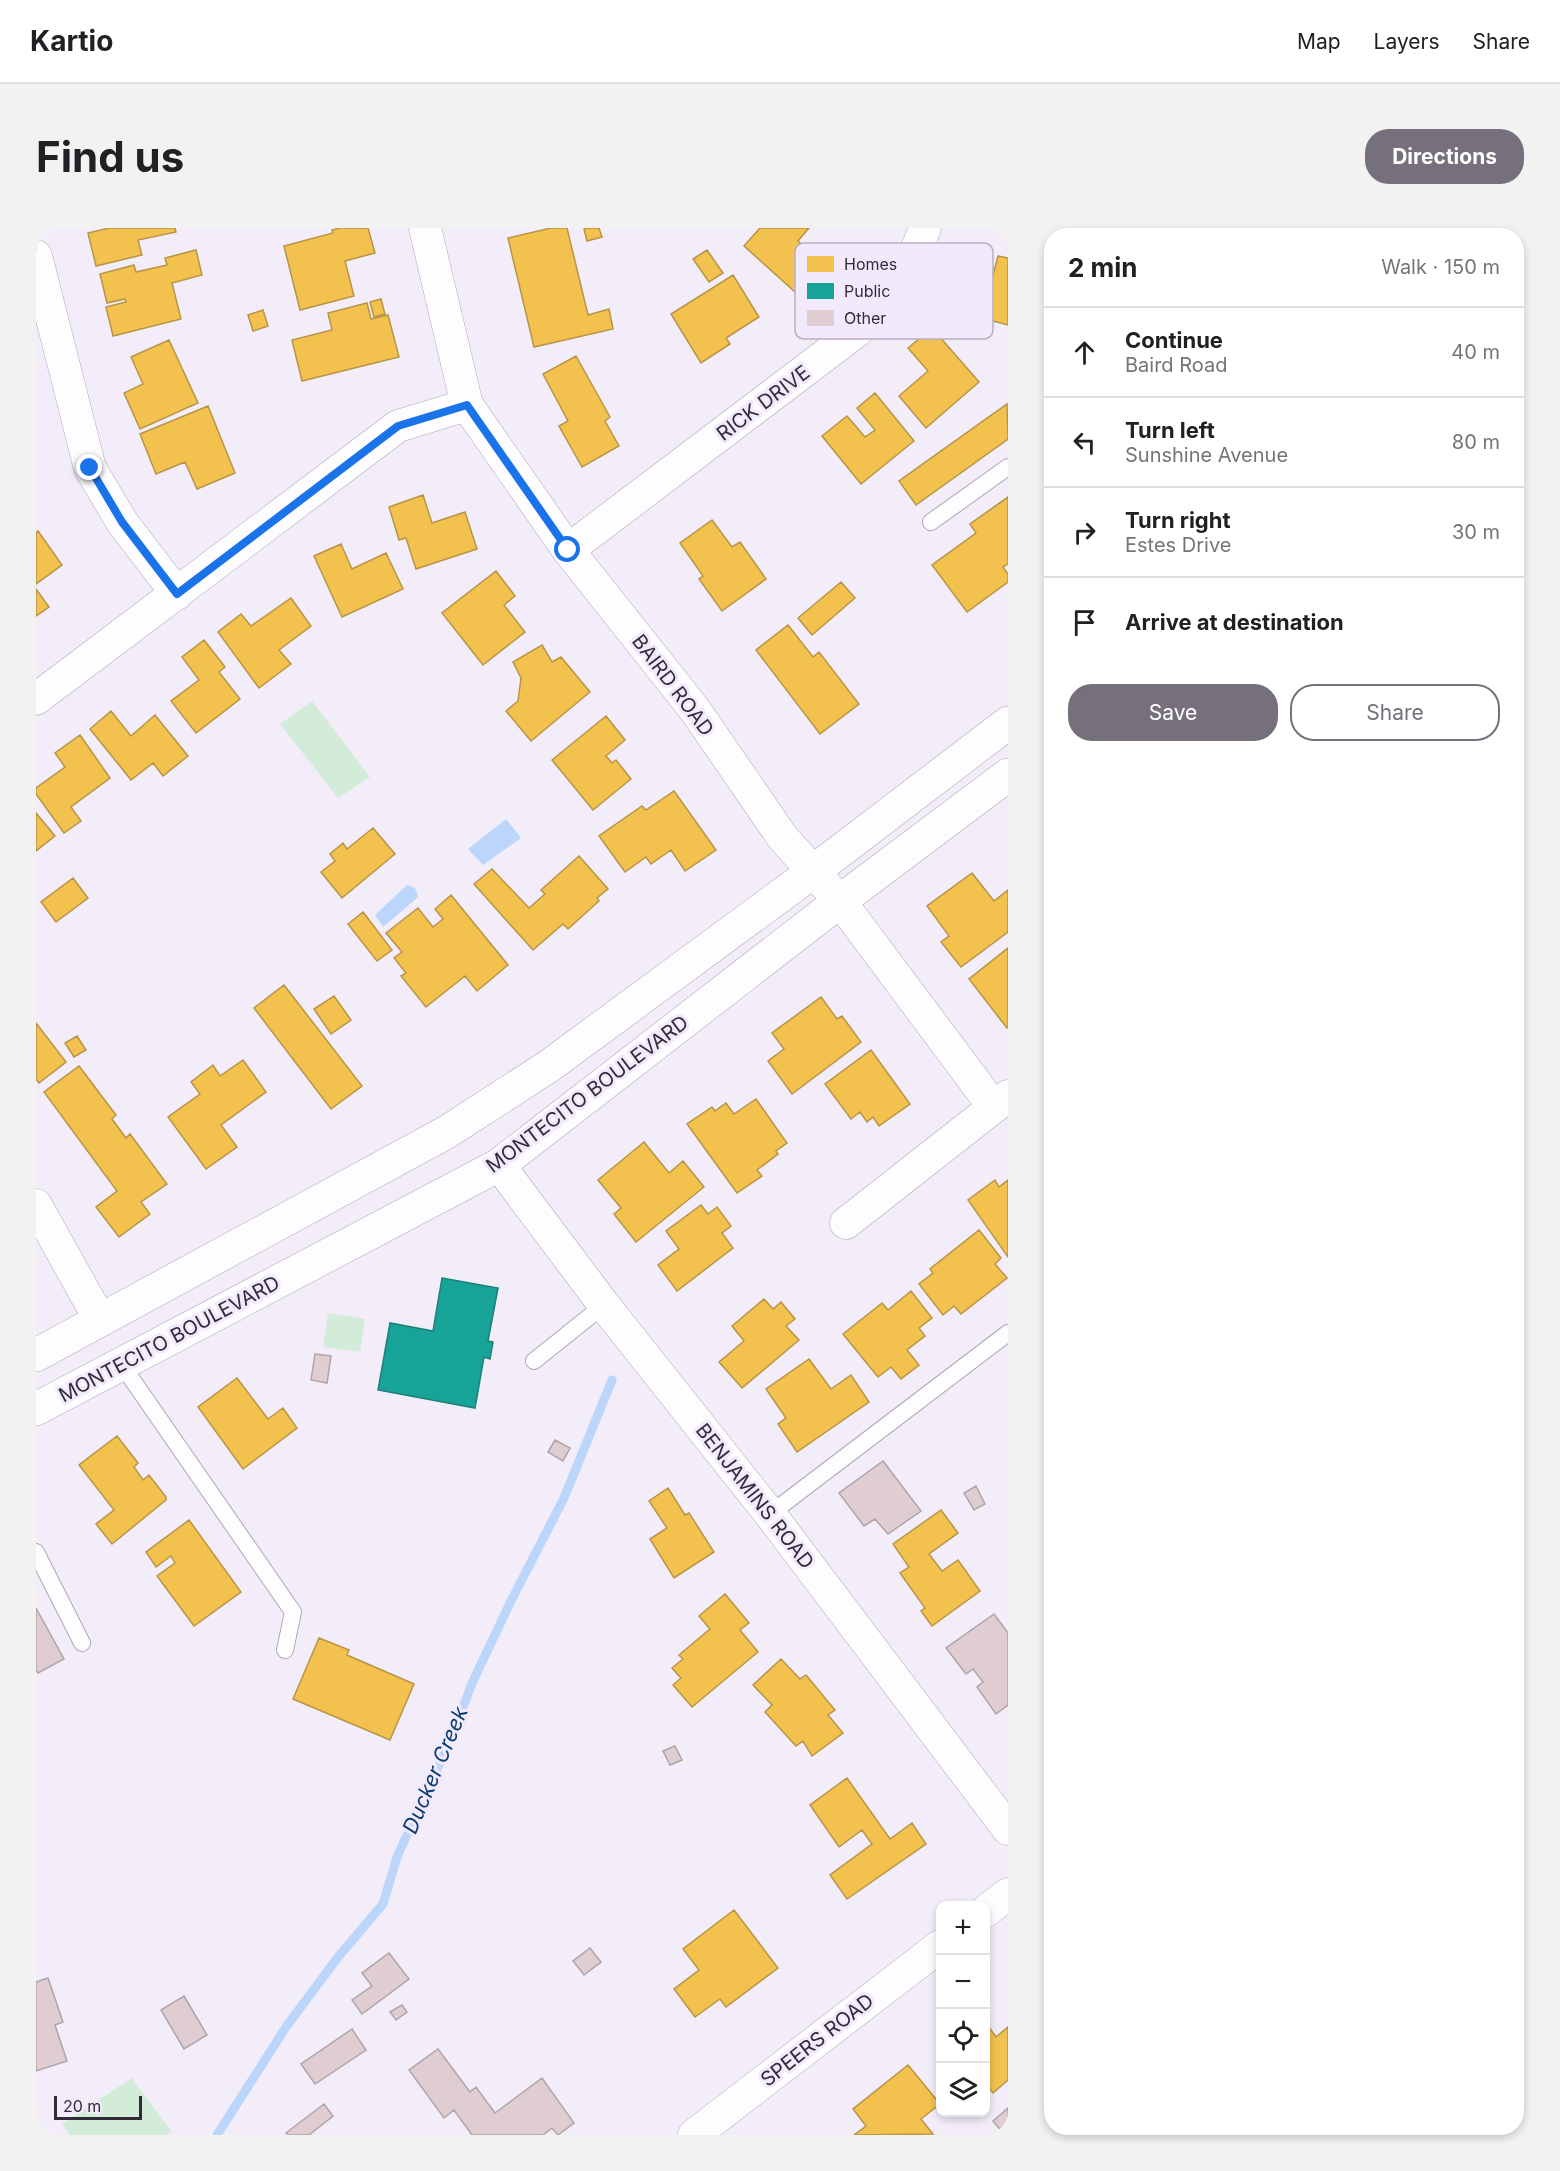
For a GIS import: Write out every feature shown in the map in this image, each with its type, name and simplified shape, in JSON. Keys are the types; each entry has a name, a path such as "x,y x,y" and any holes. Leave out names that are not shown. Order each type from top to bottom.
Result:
{"main road":[{"path":"36,1354 447,1132 549,1066 814,871 1008,723"},
{"name":"MONTECITO BOULEVARD","path":"36,1409 499,1165 840,900 1008,775"}],"street":[{"name":"BAIRD ROAD","path":"425,228 467,405 568,550 695,710 783,838 840,900 1001,1101"},
{"name":"RICK DRIVE","path":"920,243 925,228"},
{"path":"36,256 90,468 122,522 177,594"},
{"name":"RICK DRIVE","path":"568,550 846,339"},
{"path":"36,699 398,426 467,405"},
{"path":"846,1222 1001,1101"},
{"name":"BENJAMINS ROAD","path":"499,1165 604,1305 1003,1811"},
{"path":"36,1205 100,1320"},
{"path":"990,1908 1008,1894"},
{"name":"SPEERS ROAD","path":"694,2135 936,1949"}],"lane":[{"path":"931,522 1008,467"},
{"path":"534,1361 604,1305"},
{"path":"770,1514 1008,1333"},
{"path":"122,1365 293,1612 285,1650"},
{"path":"36,1552 82,1642"}],"green space":[{"path":"312,701 370,777 338,798 280,724"},
{"path":"328,1313 365,1319 360,1352 323,1347"},
{"path":"132,2078 171,2131 166,2135 70,2135 62,2124"}],"water":[{"path":"506,819 521,838 483,865 468,849"},
{"path":"407,885 415,888 418,897 383,927 375,915"}],"building: Homes":[{"path":"109,228 175,228 176,232 138,240 142,255 96,266 88,233"},
{"path":"368,228 375,253 345,261 354,296 300,310 284,246 333,233 332,230"},
{"path":"551,228 567,228 588,315 609,309 613,329 534,347 508,238"},
{"path":"599,228 602,237 587,241 584,229"},
{"path":"760,228 809,228 798,241 800,243 795,243 795,292 744,246"},
{"path":"196,250 202,275 172,283 181,319 113,336 106,307 126,302 125,299 107,303 100,274 134,265 136,272 167,265 165,258"},
{"path":"707,250 723,273 709,282 693,259"},
{"path":"998,256 1008,258 1008,325 993,321 993,275"},
{"path":"733,275 759,317 726,338 730,344 701,363 671,314"},
{"path":"381,299 385,314 374,317 370,302"},
{"path":"367,303 371,319 388,315 399,357 302,381 292,340 332,330 328,313"},
{"path":"263,310 268,326 253,331 248,315"},
{"path":"919,339 942,339 979,382 926,428 899,396 928,371 908,348"},
{"path":"169,340 198,403 140,429 124,393 143,384 131,357"},
{"path":"576,356 610,417 605,421 619,446 582,467 559,426 568,421 543,374"},
{"path":"875,393 914,441 861,484 822,436 847,416 865,437 875,430 857,408"},
{"path":"1007,404 1008,439 916,505 899,481"},
{"path":"208,406 235,473 197,489 185,462 156,474 140,434"},
{"path":"423,495 432,523 465,512 477,549 416,569 406,538 399,540 389,507"},
{"path":"1008,497 1008,564 1003,567 1008,574 1008,582 967,612 932,565 976,533 970,524"},
{"path":"712,520 732,547 740,542 766,579 722,611 699,579 703,576 680,543"},
{"path":"38,531 62,565 36,584 36,533"},
{"path":"341,544 352,569 386,553 403,589 342,617 314,556"},
{"path":"496,571 515,596 504,605 525,632 483,665 442,613"},
{"path":"841,582 855,598 812,635 798,618"},
{"path":"36,589 49,607 36,616"},
{"path":"291,598 311,626 279,650 291,664 259,688 218,632 241,614 251,626"},
{"path":"788,625 813,657 819,652 859,704 820,734 756,650"},
{"path":"204,640 225,667 219,672 240,699 196,733 171,701 199,680 182,657"},
{"path":"542,645 552,662 561,657 590,692 531,741 506,711 518,701 521,678 513,662"},
{"path":"111,711 131,736 155,715 188,756 163,776 153,763 131,780 90,729"},
{"path":"606,716 625,740 606,756 612,763 616,760 631,779 593,810 552,760"},
{"path":"80,735 110,778 71,807 81,821 64,833 36,794 36,788 65,767 55,753"},
{"path":"674,791 716,850 685,871 671,850 651,864 646,857 625,872 599,836 642,806 646,810"},
{"path":"36,813 55,836 36,851"},
{"path":"373,828 395,854 342,898 321,872 335,861 330,854 343,843 347,849"},
{"path":"579,856 608,889 597,898 599,901 568,929 563,924 533,950 474,884 492,869 529,908 545,894 541,890"},
{"path":"972,873 994,901 1008,890 1008,932 961,967 941,942 949,936 927,906"},
{"path":"73,878 88,898 56,922 41,902"},
{"path":"451,895 508,965 477,991 465,976 426,1007 401,976 406,973 394,958 402,952 386,933 418,908 433,927 443,919 435,909"},
{"path":"363,912 392,950 377,961 348,924"},
{"path":"1008,948 1008,1027 1007,1028 969,979"},
{"path":"284,985 362,1086 331,1109 254,1008"},
{"path":"334,996 351,1020 331,1034 314,1009"},
{"path":"821,997 837,1019 842,1016 861,1042 792,1094 768,1061 784,1049 772,1033"},
{"path":"36,1023 66,1062 39,1083 36,1079"},
{"path":"77,1036 86,1050 74,1057 65,1043"},
{"path":"871,1050 910,1104 879,1126 873,1117 867,1122 860,1112 851,1119 825,1084"},
{"path":"243,1060 266,1092 221,1125 237,1147 206,1169 168,1117 200,1094 191,1082 213,1065 220,1076"},
{"path":"79,1066 116,1115 112,1119 126,1138 130,1134 167,1184 141,1202 150,1214 119,1237 96,1207 117,1191 44,1092"},
{"path":"756,1099 787,1143 776,1151 778,1154 757,1170 762,1176 737,1193 687,1124 712,1107 715,1111 726,1103 734,1114"},
{"path":"644,1142 669,1173 683,1161 704,1187 636,1242 614,1214 621,1208 598,1180"},
{"path":"995,1180 999,1187 1008,1180 1008,1257 968,1200"},
{"path":"701,1205 708,1214 717,1207 731,1226 722,1233 733,1248 677,1291 658,1265 679,1249 666,1231"},
{"path":"979,1230 1001,1258 995,1264 1007,1278 961,1314 954,1306 943,1315 919,1284 933,1273 930,1269"},
{"path":"911,1291 932,1318 919,1328 925,1336 907,1350 919,1365 901,1379 891,1367 878,1377 843,1334 882,1303 888,1310"},
{"path":"764,1299 773,1309 781,1302 795,1319 786,1326 799,1340 742,1388 719,1362 744,1341 732,1326"},
{"path":"809,1359 831,1389 851,1375 869,1402 797,1452 778,1424 786,1418 766,1389"},
{"path":"237,1378 268,1419 283,1408 297,1428 243,1469 198,1407"},
{"path":"117,1436 138,1463 134,1467 143,1480 149,1475 166,1500 112,1544 96,1524 114,1510 79,1465"},
{"path":"668,1488 685,1515 689,1513 714,1552 674,1578 650,1539 667,1528 649,1501"},
{"path":"941,1510 958,1533 929,1554 942,1571 958,1560 980,1591 932,1626 921,1611 925,1608 900,1573 909,1567 893,1544"},
{"path":"189,1520 241,1592 194,1626 157,1576 175,1563 171,1556 156,1567 146,1552"},
{"path":"725,1594 749,1623 740,1630 758,1652 692,1707 673,1685 681,1678 672,1668 683,1659 679,1655 710,1629 699,1616"},
{"path":"319,1638 349,1650 347,1655 414,1684 390,1740 293,1699"},
{"path":"781,1659 800,1679 806,1675 835,1710 828,1715 843,1733 812,1756 803,1741 796,1746 765,1712 772,1705 753,1685"},
{"path":"847,1778 890,1839 912,1823 926,1844 847,1899 830,1875 872,1844 862,1830 839,1847 810,1805"},
{"path":"734,1910 778,1968 726,2007 720,1999 695,2017 674,1989 699,1970 683,1949"},
{"path":"1008,2027 1008,2080 993,2093 990,2089 990,2029 996,2037"},
{"path":"908,2065 936,2099 936,2107 921,2119 933,2134 854,2135 866,2126 853,2109"}],"building: Public":[{"path":"442,1278 498,1288 488,1341 493,1342 490,1359 484,1357 475,1408 378,1390 390,1323 433,1331"}],"building: Other":[{"path":"315,1354 331,1356 327,1383 311,1380"},
{"path":"555,1440 570,1448 563,1461 548,1452"},
{"path":"883,1461 921,1511 888,1534 875,1519 864,1526 839,1493"},
{"path":"976,1486 985,1504 974,1510 964,1493"},
{"path":"36,1608 64,1659 38,1673 36,1670"},
{"path":"994,1614 1008,1633 1008,1705 996,1714 977,1687 983,1682 973,1669 966,1674 946,1648"},
{"path":"675,1746 682,1760 670,1765 663,1751"},
{"path":"590,1948 601,1962 584,1975 573,1961"},
{"path":"389,1953 409,1979 362,2014 352,2000 372,1986 362,1973"},
{"path":"48,1978 63,2022 55,2025 67,2061 36,2071 36,1982"},
{"path":"184,1996 207,2035 184,2049 161,2010"},
{"path":"402,2005 407,2012 396,2020 390,2012"},
{"path":"352,2029 366,2050 315,2084 301,2064"},
{"path":"438,2049 470,2092 476,2087 495,2113 542,2078 574,2123 558,2135 552,2128 543,2135 472,2135 454,2110 444,2118 409,2070"},
{"path":"324,2104 333,2116 309,2135 288,2135 286,2133"},
{"path":"1008,2108 1008,2135 1005,2135 993,2121"}],"waterway":[{"name":"Ducker Creek","path":"217,2135 286,2027 338,1957 383,1904 397,1857 450,1741 473,1681 564,1498 612,1380"}],"route":[{"path":"90,468 122,522 177,594 398,426 467,405 568,550"}]}
